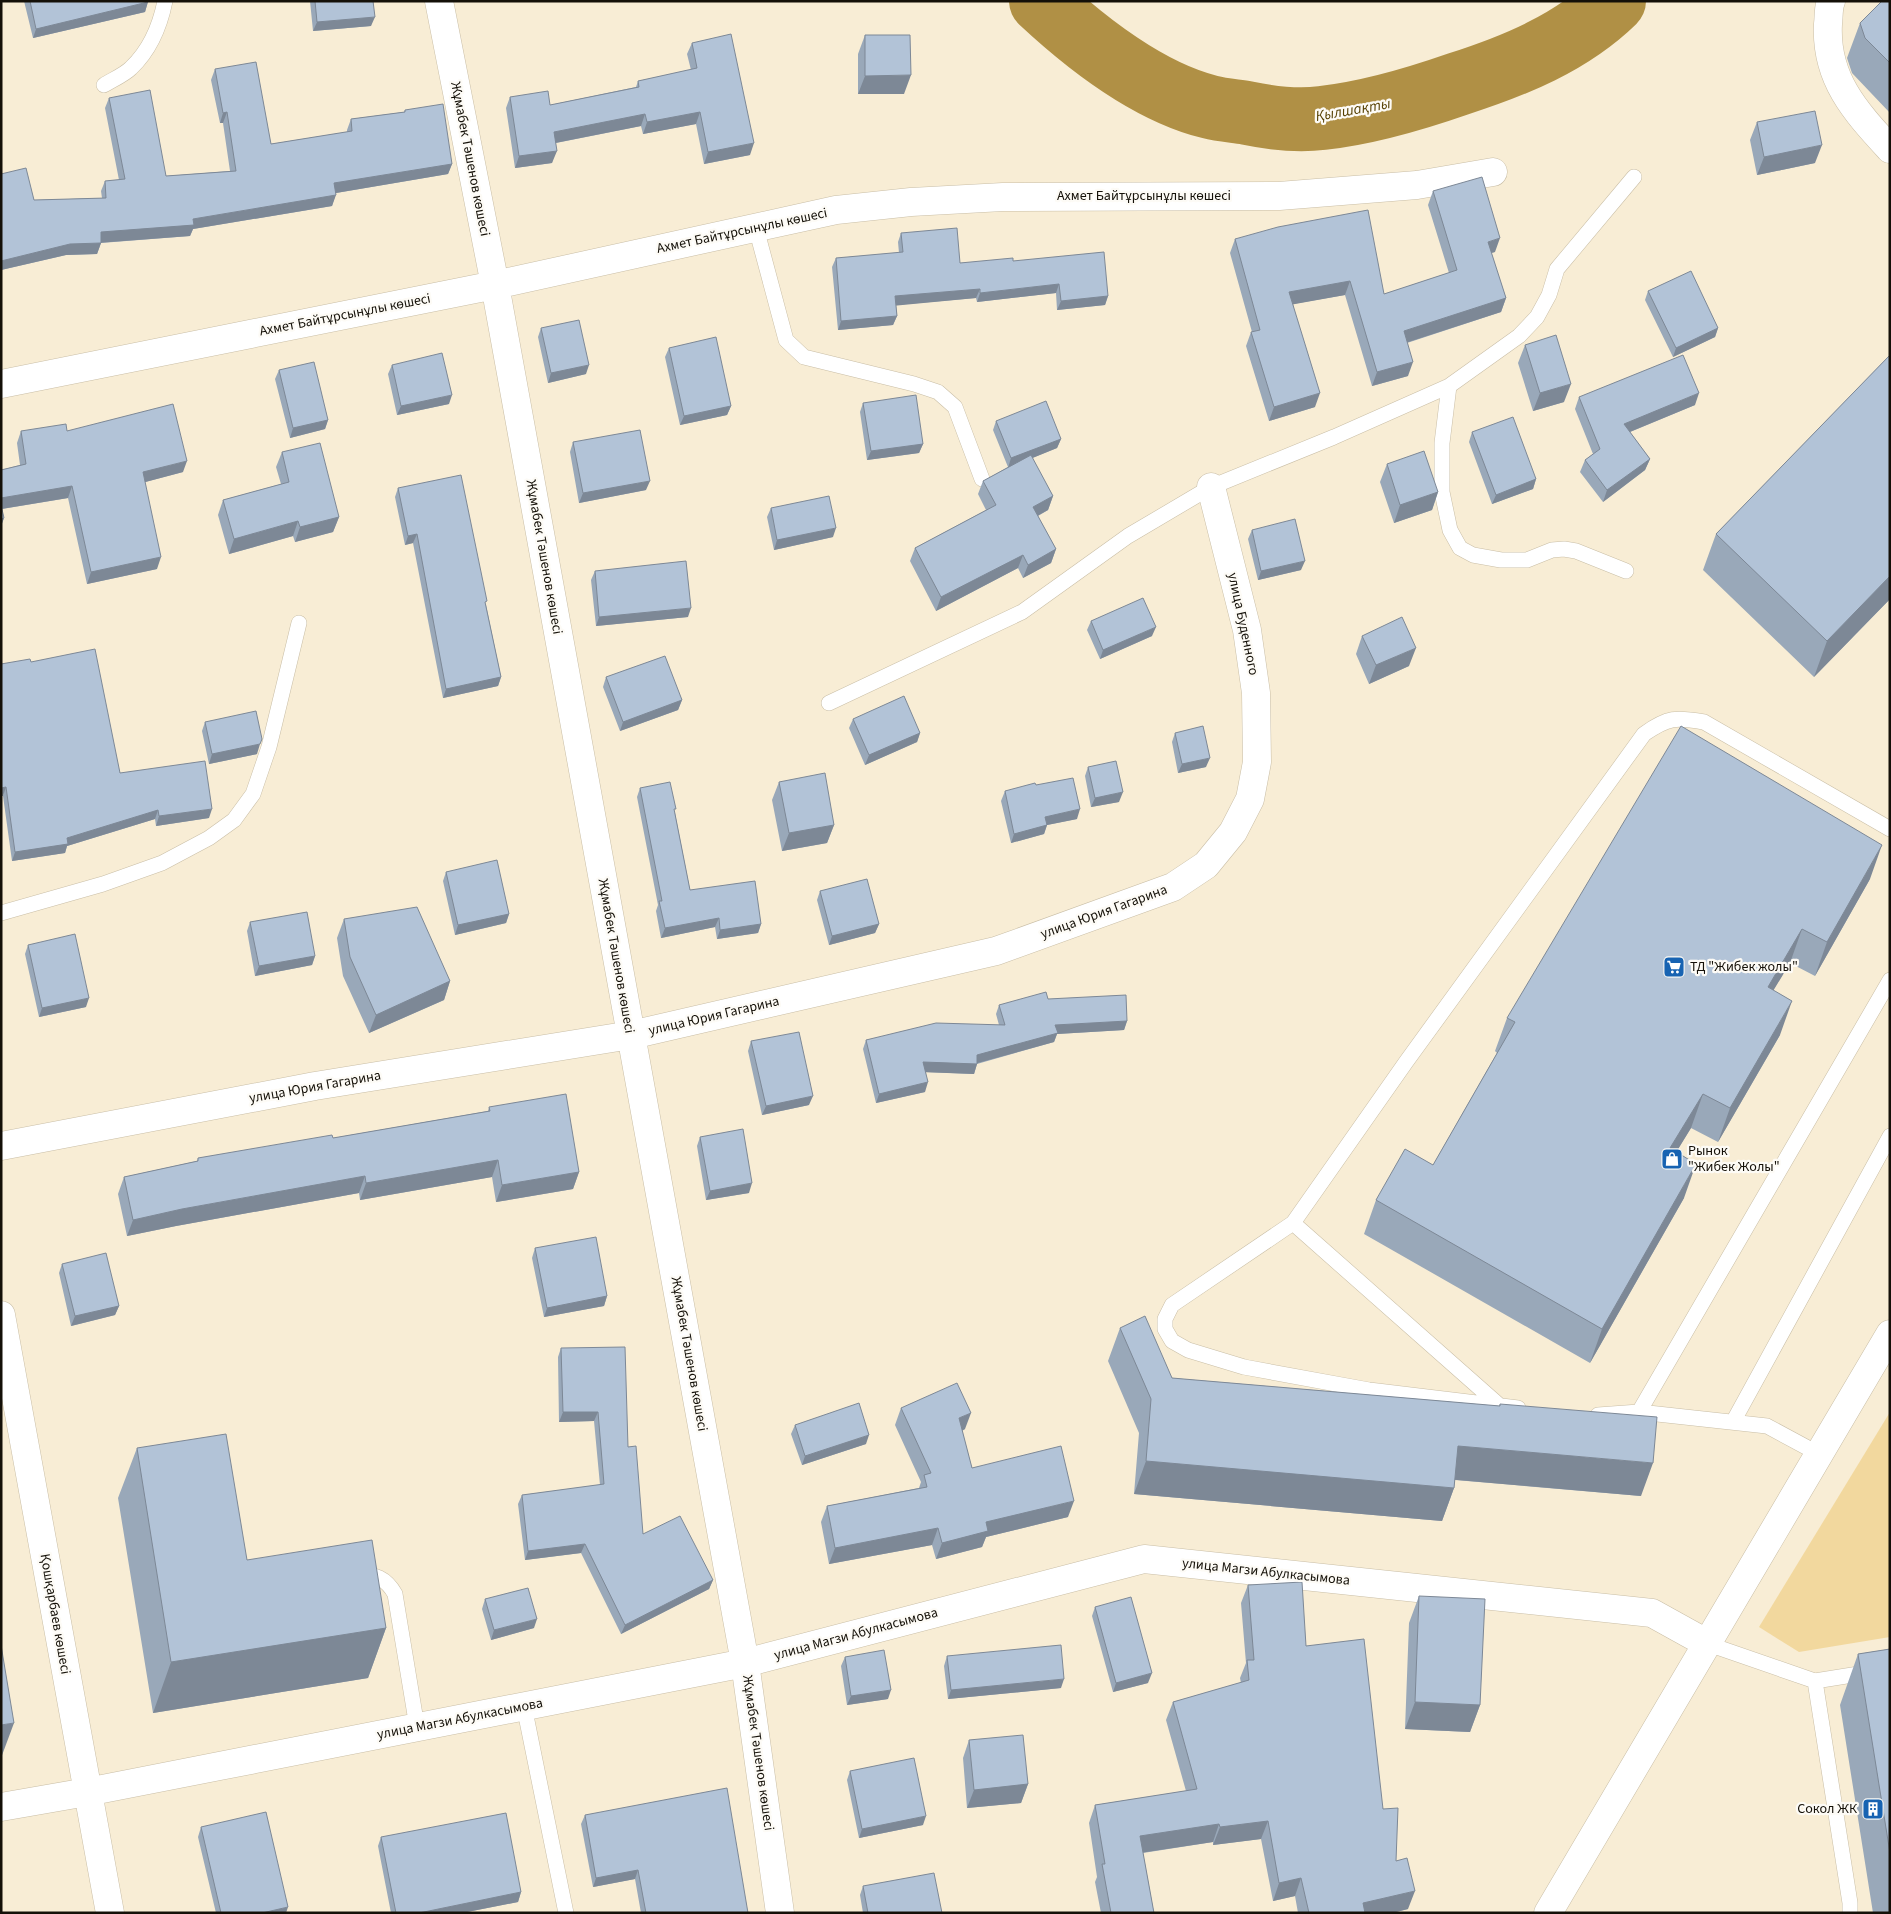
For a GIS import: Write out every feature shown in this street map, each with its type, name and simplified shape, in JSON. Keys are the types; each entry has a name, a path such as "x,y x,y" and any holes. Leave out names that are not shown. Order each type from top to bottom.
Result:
{"street":[{"name":"Жұмабек Тәшенов көшесі","path":"439,1 494,285 745,1663 780,1913"},
{"path":"1831,1 1827,38 1838,81 1856,113 1890,149"},
{"name":"Ахмет Байтұрсынұлы көшесі","path":"1,384 494,285 836,210 911,202 1003,197 1279,196 1418,185 1493,172"},
{"name":"улица Буденного","path":"1211,488 1247,630 1256,693 1257,762"},
{"name":"улица Юрия Гагарина","path":"1,1146 315,1086 631,1036 996,951 1173,887 1206,865 1233,832 1250,799 1257,762"},
{"name":"Қошқарбаев көшесі","path":"1,1316 5,1356 110,1913"},
{"path":"1548,1913 1890,1334"},
{"name":"улица Магзи Абулкасымова","path":"1,1807 87,1792 745,1663 1144,1559 1652,1613 1708,1644"}],"lane":[{"path":"104,85 130,69 148,48 162,19 166,1"},
{"path":"829,703 1022,612 1128,536 1211,488 1334,437 1449,386 1519,336 1537,318 1549,295 1557,269 1634,177"},
{"path":"756,228 786,340 804,357 914,384 938,392 955,407 982,479"},
{"path":"1449,386 1442,443 1442,492 1450,530 1460,548 1473,556 1501,560 1527,560 1552,550 1564,549 1576,551 1626,571"},
{"path":"1,913 103,884 162,862 209,838 234,820 253,794 269,746 299,623"},
{"path":"1536,1410 1369,1390 1244,1367 1188,1350 1172,1341 1165,1328 1165,1318 1172,1305 1294,1223 1406,1062 1644,734 1658,724 1674,718 1704,722 1890,829"},
{"path":"1639,1412 1890,980"},
{"path":"1733,1422 1890,1136"},
{"path":"1294,1223 1500,1406"},
{"path":"1582,1414 1601,1415 1639,1412 1766,1426 1819,1454"},
{"path":"339,1577 357,1574 380,1577 390,1585 395,1594 417,1727"},
{"path":"1708,1644 1815,1681 1890,1669"},
{"path":"1815,1681 1850,1913"},
{"path":"524,1706 566,1913"}],"shaded area":[{"path":"1890,1412 1890,1637 1799,1652 1759,1627"}],"building":[{"path":"30,1 148,1 148,2 36,29"},
{"path":"315,1 373,1 375,17 317,22"},
{"path":"1882,1 1890,1 1890,63 1865,38 1860,23"},
{"path":"731,34 754,143 708,152 700,112 647,122 645,114 554,132 557,151 519,156 510,97 548,91 550,105 639,87 638,81 697,68 692,43"},
{"path":"865,35 910,35 911,75 865,76"},
{"path":"256,62 271,144 352,131 351,119 405,112 405,110 443,104 452,164 334,183 336,195 193,219 194,225 101,232 101,243 70,244 1,261 1,174 26,168 34,200 106,198 105,181 125,179 109,98 150,90 166,176 236,171 227,112 223,113 215,69"},
{"path":"1815,111 1822,145 1764,157 1757,122"},
{"path":"1482,177 1500,238 1488,242 1506,298 1404,331 1413,362 1377,372 1350,281 1289,292 1320,393 1274,407 1251,332 1260,330 1235,239 1278,227 1368,210 1384,294 1457,270 1433,191"},
{"path":"957,228 960,263 1013,258 1013,261 1104,252 1108,296 1061,301 1059,284 980,293 980,289 895,296 897,316 841,321 836,258 903,252 901,233"},
{"path":"1691,271 1718,328 1676,348 1648,291"},
{"path":"579,320 589,365 551,373 541,328"},
{"path":"1556,335 1571,384 1540,393 1525,345"},
{"path":"716,337 731,406 684,416 669,348"},
{"path":"442,353 452,395 401,406 392,365"},
{"path":"1683,355 1699,393 1624,424 1650,459 1607,490 1585,460 1600,449 1579,397"},
{"path":"1890,355 1890,576 1827,641 1716,534"},
{"path":"314,362 328,420 293,428 279,370"},
{"path":"916,395 923,444 871,451 863,403"},
{"path":"1046,401 1061,439 1011,458 996,421"},
{"path":"173,404 187,461 143,472 161,557 91,572 72,486 1,498 1,470 26,464 21,431 66,424 67,431"},
{"path":"1513,417 1536,479 1496,495 1472,432"},
{"path":"640,430 650,481 583,493 573,442"},
{"path":"320,443 339,517 300,527 298,521 234,539 223,500 289,482 282,452"},
{"path":"1424,451 1438,492 1400,505 1387,464"},
{"path":"1031,455 1053,496 1033,507 1056,549 1028,565 1023,555 941,597 915,548 996,505 983,481"},
{"path":"461,475 501,677 446,689 417,534 408,536 398,488"},
{"path":"829,496 836,528 777,540 771,508"},
{"path":"1,505 4,518 1,519"},
{"path":"1295,519 1305,561 1261,571 1252,530"},
{"path":"686,561 691,608 599,617 595,571"},
{"path":"1143,598 1156,627 1103,650 1091,621"},
{"path":"1402,617 1416,648 1376,665 1362,636"},
{"path":"95,649 120,773 205,761 212,809 159,816 158,810 67,838 68,844 15,852 6,787 1,788 1,664 30,659 31,662"},
{"path":"665,656 682,700 623,722 606,677"},
{"path":"904,696 920,733 869,755 853,719"},
{"path":"256,711 262,739 260,744 212,754 205,722"},
{"path":"1203,726 1210,758 1182,764 1175,733"},
{"path":"1681,726 1882,845 1827,942 1802,929 1768,987 1792,1001 1730,1108 1703,1094 1670,1148 1696,1164 1602,1329 1376,1200 1405,1149 1433,1165 1515,1022 1507,1018"},
{"path":"1116,761 1123,792 1095,798 1088,767"},
{"path":"825,773 834,825 789,833 779,782"},
{"path":"1073,778 1080,809 1045,817 1047,825 1014,834 1005,791 1035,783 1036,785"},
{"path":"670,782 690,890 755,881 761,924 720,930 719,918 665,928 659,901 662,901 640,788"},
{"path":"497,860 509,914 458,925 446,872"},
{"path":"867,879 879,924 832,936 820,891"},
{"path":"417,907 450,981 376,1015 350,957 344,919"},
{"path":"307,912 315,956 259,966 250,922"},
{"path":"75,934 89,998 42,1008 28,945"},
{"path":"1046,992 1048,999 1126,995 1127,1021 1055,1025 1058,1033 977,1055 977,1064 923,1062 928,1082 879,1094 866,1040 936,1023 1005,1025 999,1005"},
{"path":"799,1032 813,1096 766,1106 751,1041"},
{"path":"566,1094 579,1172 502,1185 498,1160 366,1183 365,1176 182,1209 133,1220 124,1177 198,1161 198,1158 332,1135 333,1138 490,1111 489,1107"},
{"path":"743,1129 752,1183 710,1191 700,1137"},
{"path":"596,1237 607,1296 547,1308 535,1248"},
{"path":"106,1253 119,1306 75,1316 62,1264"},
{"path":"1145,1316 1172,1378 1500,1406 1500,1404 1657,1417 1653,1463 1458,1446 1454,1488 1146,1461 1151,1399 1120,1328"},
{"path":"625,1347 628,1447 636,1446 643,1534 680,1516 713,1580 625,1625 585,1544 528,1551 522,1495 604,1484 598,1412 563,1412 561,1348"},
{"path":"957,1383 971,1413 959,1418 972,1468 1061,1446 1074,1501 986,1522 988,1531 942,1543 938,1528 835,1548 827,1506 927,1487 924,1475 931,1473 901,1408"},
{"path":"859,1403 869,1435 805,1456 795,1425"},
{"path":"226,1434 247,1560 372,1540 386,1628 171,1662 137,1448"},
{"path":"1302,1582 1306,1646 1364,1639 1383,1809 1398,1808 1396,1861 1407,1858 1415,1891 1363,1903 1365,1913 1309,1913 1301,1878 1279,1883 1268,1821 1220,1827 1219,1824 1140,1836 1154,1913 1111,1913 1102,1864 1105,1864 1095,1805 1197,1789 1173,1702 1249,1680 1247,1660 1254,1660 1248,1585"},
{"path":"528,1588 537,1619 494,1630 485,1599"},
{"path":"1419,1596 1485,1599 1480,1705 1415,1702"},
{"path":"1131,1597 1152,1673 1116,1683 1095,1607"},
{"path":"1,1645 14,1723 1,1725"},
{"path":"1061,1645 1064,1679 951,1690 947,1656"},
{"path":"1890,1649 1890,1853 1858,1654"},
{"path":"884,1650 891,1690 851,1696 845,1657"},
{"path":"1023,1735 1028,1784 974,1790 969,1740"},
{"path":"914,1758 926,1816 862,1829 850,1771"},
{"path":"727,1788 748,1913 646,1913 638,1870 596,1878 585,1815"},
{"path":"266,1812 288,1907 262,1913 221,1913 201,1827"},
{"path":"506,1813 521,1892 419,1913 396,1913 381,1837"},
{"path":"934,1873 942,1913 868,1913 863,1886"}],"waterway":[{"name":"Қылшақты","path":"1041,1 1098,49 1164,90 1187,100 1215,108 1275,118 1294,119 1339,116 1391,105 1442,90 1500,69 1561,41 1597,16 1614,1"}],"place":[{"name":"ТД \"Жибек жолы\"","path":"1674,967"},
{"name":"Рынок \"Жибек Жолы\"","path":"1672,1159"},
{"name":"Сокол ЖК","path":"1873,1809"}]}
